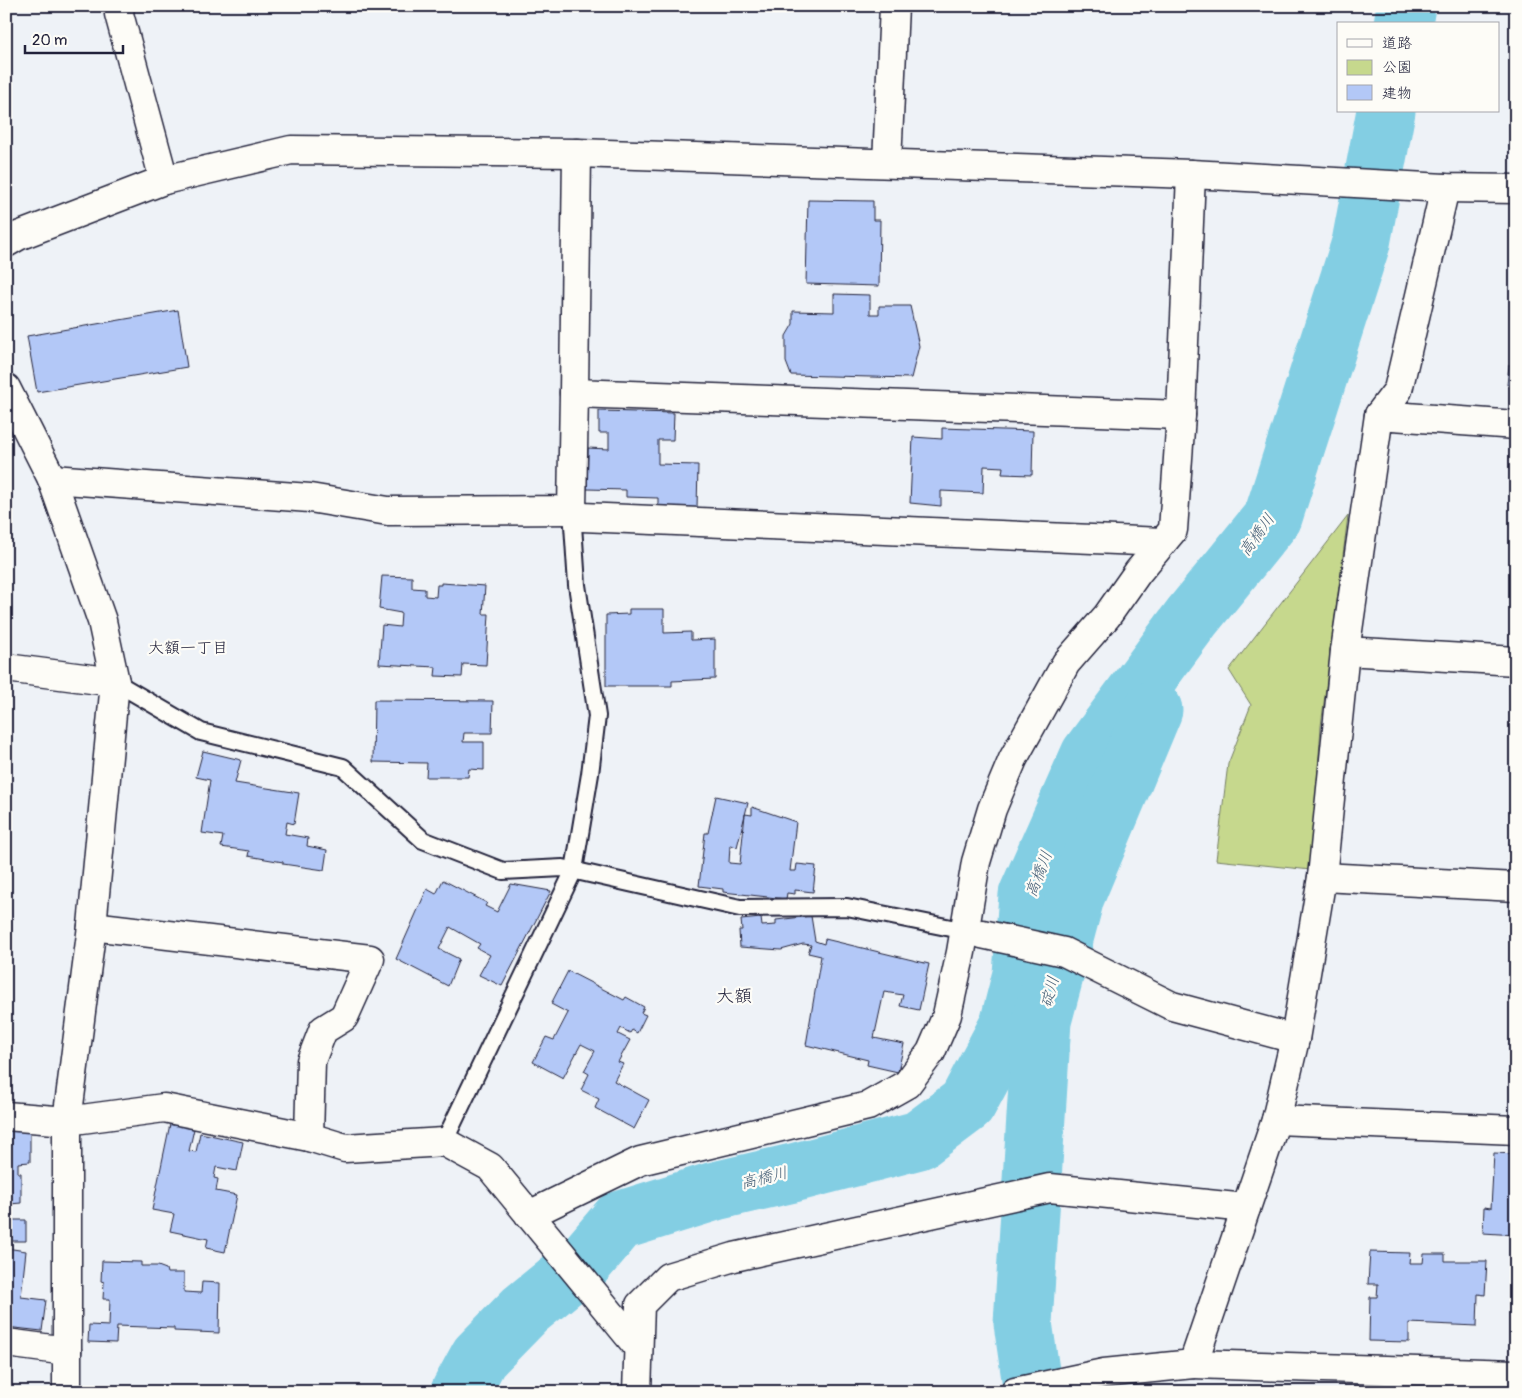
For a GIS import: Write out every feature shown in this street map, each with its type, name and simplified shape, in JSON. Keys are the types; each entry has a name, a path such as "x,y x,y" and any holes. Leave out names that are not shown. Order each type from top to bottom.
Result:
{"street":[{"path":"120,6 119,14 164,180"},
{"path":"887,163 894,6"},
{"path":"6,243 18,236 164,180 291,150 577,152 1191,174 1441,188 1516,189"},
{"path":"572,510 577,152"},
{"path":"530,1215 640,1161 868,1106 907,1084 932,1052 947,1015 974,932 976,862 992,809 1013,759 1066,663 1107,616 1138,572 1173,530 1181,415 1191,174"},
{"path":"1193,1364 1276,1120 1295,1039 1322,877 1345,651 1379,415 1398,390 1441,188"},
{"path":"6,388 52,479 102,621 115,682 92,926 67,1121 67,1392"},
{"path":"574,393 1181,415"},
{"path":"1379,415 1516,425"},
{"path":"52,479 310,498 388,511 572,510 582,517 1163,542"},
{"path":"1345,651 1516,660"},
{"path":"6,668 115,682"},
{"path":"1322,877 1516,888"},
{"path":"92,926 370,959 344,1016 323,1030 311,1061 309,1137"},
{"path":"974,932 1064,952 1172,1006 1295,1039"},
{"path":"6,1116 67,1121 164,1108 309,1137 345,1148 444,1142 490,1167 638,1347"},
{"path":"1276,1120 1516,1130"},
{"path":"638,1392 640,1305 668,1277 734,1257 1050,1188 1246,1208"},
{"path":"6,1343 67,1351"},
{"path":"1015,1392 1104,1373 1193,1364 1516,1374"}],"lane":[{"path":"444,1142 574,870 590,774 597,716 577,585 572,510"},
{"path":"115,682 201,732 343,767 423,840 503,871 563,868 740,908 847,907 974,932"}],"green space":[{"path":"1348,516 1321,726 1311,870 1216,860 1228,764 1251,705 1229,670"}],"building":[{"path":"808,200 873,201 873,220 880,220 879,286 806,284"},
{"path":"834,294 870,295 870,314 879,314 879,306 910,306 919,346 911,378 791,375 786,362 786,336 793,324 793,311 834,312"},
{"path":"178,310 187,367 37,392 27,336"},
{"path":"1515,348 1516,385 1507,385 1509,365 1514,365"},
{"path":"599,411 674,413 673,440 658,440 658,464 698,465 697,508 658,507 658,498 626,497 626,490 587,489 588,448 609,449 609,433 599,433"},
{"path":"942,428 1033,431 1032,475 1002,474 1003,467 984,466 983,493 941,491 941,506 910,503 913,437 942,439"},
{"path":"382,576 412,577 412,588 425,589 425,596 436,597 437,585 441,585 441,583 485,586 483,614 489,614 486,665 463,664 462,677 435,676 436,667 379,664 382,625 400,627 401,613 379,609"},
{"path":"629,609 664,609 664,633 691,632 691,640 715,639 715,679 672,681 672,686 606,686 606,615 629,614"},
{"path":"374,700 493,701 492,733 464,733 463,742 484,742 484,770 469,769 468,777 426,777 427,763 373,762"},
{"path":"203,751 241,760 235,783 299,793 294,824 287,822 285,834 308,838 307,846 327,850 324,870 283,864 283,862 248,856 249,851 221,847 223,836 202,833 210,780 196,777"},
{"path":"716,796 748,803 745,814 752,815 752,807 796,822 790,871 796,871 797,864 816,866 813,892 795,890 795,894 787,893 786,899 723,892 723,889 699,886 705,833 708,833","holes":["745,816 740,864 729,863 730,845 737,847"]},
{"path":"443,880 487,903 485,906 497,912 511,884 551,891 502,986 479,975 490,955 477,948 480,944 450,927 439,949 459,959 448,986 396,959 427,889 436,894"},
{"path":"811,916 815,941 824,944 825,939 929,964 919,1010 900,1006 903,995 884,992 874,1038 904,1044 898,1072 867,1065 868,1060 806,1045 821,956 808,953 811,945 803,944 781,950 740,947 739,930 742,930 741,920 761,918 762,926 776,925 776,920"},
{"path":"568,971 624,1000 626,997 644,1007 641,1013 646,1015 637,1033 632,1030 630,1033 621,1028 618,1034 630,1040 618,1062 623,1064 614,1081 649,1100 634,1129 595,1108 599,1099 581,1090 589,1074 584,1071 595,1051 581,1044 563,1078 533,1062 546,1037 554,1040 568,1013 551,1004"},
{"path":"170,1124 194,1129 189,1151 196,1152 200,1133 243,1142 237,1171 216,1167 214,1178 218,1179 216,1191 237,1195 225,1252 206,1248 208,1239 170,1231 174,1214 152,1210"},
{"path":"6,1131 30,1131 30,1162 18,1163 18,1173 21,1173 21,1203 10,1204 10,1220 26,1220 26,1241 6,1241"},
{"path":"1494,1153 1516,1154 1516,1235 1483,1233 1484,1207 1491,1208"},
{"path":"6,1248 26,1251 21,1297 46,1300 42,1331 6,1327"},
{"path":"1370,1252 1410,1253 1409,1263 1423,1263 1424,1254 1445,1254 1445,1261 1487,1261 1485,1295 1478,1294 1477,1326 1409,1323 1409,1342 1369,1341 1370,1297 1377,1297 1378,1284 1368,1284"},
{"path":"102,1261 141,1262 141,1266 158,1266 166,1269 167,1273 184,1273 184,1292 201,1293 202,1282 220,1283 219,1333 174,1331 174,1328 117,1326 116,1343 88,1342 89,1325 109,1326 110,1299 103,1299 104,1282 101,1281"}],"waterway":[{"name":"高橋川","path":"1403,22 1406,6"},
{"name":"高橋川","path":"460,1392 479,1357 525,1310 585,1261 619,1221 715,1191 919,1140 967,1104 1009,1025 1022,974 1028,895 1090,755 1192,617 1273,517 1361,243 1386,112"},
{"name":"碇川","path":"1033,1392 1023,1323 1042,1021 1075,897 1153,710"}],"district":[{"name":"大額一丁目","path":"188,648"},
{"name":"大額","path":"734,996"}]}
